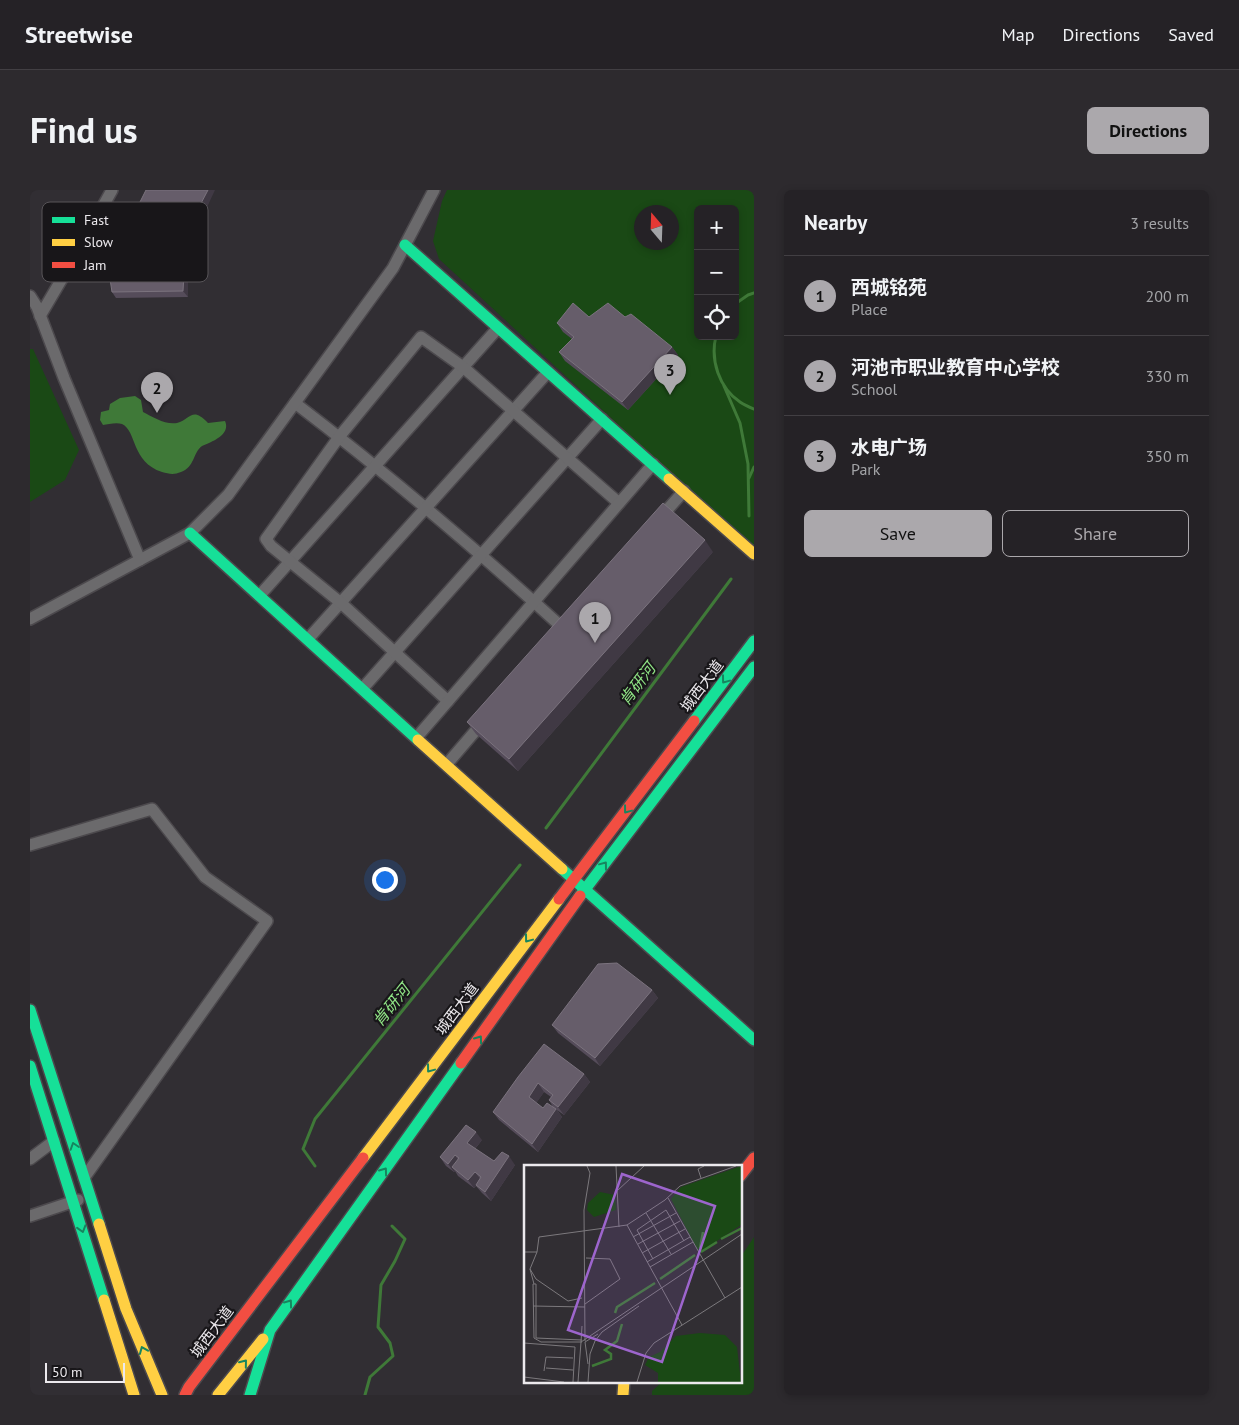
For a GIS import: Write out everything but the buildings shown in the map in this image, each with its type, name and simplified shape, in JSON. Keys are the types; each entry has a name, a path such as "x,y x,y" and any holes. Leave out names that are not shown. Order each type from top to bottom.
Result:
{"main road":[{"path":"405,246 754,554"},
{"path":"190,532 585,890 754,1040"},
{"name":"城西大道","path":"185,1395 189,1387 754,641"},
{"name":"城西大道","path":"250,1395 270,1330 585,890 754,667"},
{"path":"30,1010 126,1309 162,1395"},
{"path":"30,1066 134,1395"},
{"path":"742,1173 754,1158"},
{"path":"218,1395 270,1330"},
{"path":"624,1382 624,1395"}],"street":[{"path":"105,202 112,190"},
{"path":"30,619 190,532 228,494 393,268 434,190"},
{"path":"40,316 61,282"},
{"path":"30,296 40,316 140,560"},
{"path":"260,595 498,328"},
{"path":"448,701 341,602 272,546 266,539 339,437 420,337 463,367 619,503"},
{"path":"308,639 548,372"},
{"path":"295,403 482,554 564,629"},
{"path":"363,688 602,419"},
{"path":"417,737 652,464"},
{"path":"652,528 684,492"},
{"path":"447,764 488,716"},
{"path":"30,845 152,809 205,877 267,921 84,1178"},
{"path":"30,1159 54,1141"},
{"path":"30,1216 90,1197"}],"shaded area":[{"path":"447,190 754,190 754,550 439,259 433,241 442,201"},
{"path":"30,349 33,349 79,450 65,480 30,502"},
{"path":"135,396 141,400 143,412 164,422 177,423 195,414 208,423 225,421 225,432 202,446 186,470 174,474 162,472 145,461 127,428 120,423 103,425 100,420 101,412 109,410 110,404 120,398"},
{"path":"754,1237 754,1395 652,1395 652,1391 662,1382 742,1382 742,1255"}],"waterway":[{"path":"739,301 754,293"},
{"path":"715,340 715,364 722,381 733,396 743,404 754,409"},
{"path":"724,386 740,423 748,464 749,516"},
{"path":"749,478 754,467"},
{"name":"肯研河","path":"546,828 731,579"},
{"name":"肯研河","path":"315,1166 303,1149 315,1119 520,865"},
{"name":"肯研河","path":"365,1395 370,1377 393,1356 390,1343 378,1327 381,1285 405,1239 392,1226"}],"traffic: fast":[{"path":"405,245 669,479"},
{"path":"190,533 418,740"},
{"path":"694,721 754,641"},
{"path":"580,896 754,667"},
{"path":"562,869 754,1040"},
{"path":"30,1010 99,1224"},
{"path":"250,1395 270,1330 461,1063"},
{"path":"30,1066 104,1300"}],"traffic: slow":[{"path":"669,479 754,554"},
{"path":"418,740 562,869"},
{"path":"363,1158 559,899"},
{"path":"99,1224 126,1309 162,1395"},
{"path":"104,1300 134,1395"},
{"path":"218,1395 263,1339"},
{"path":"623,1395 624,1382"}],"traffic: jam":[{"path":"559,899 694,721"},
{"path":"461,1063 580,896"},
{"path":"185,1395 189,1387 363,1158"},
{"path":"742,1173 754,1158"}],"place":[{"name":"水电广场","path":"670,395"},
{"name":"河池市职业教育中心学校","path":"157,413"},
{"name":"西城铭苑","path":"595,643"}]}
